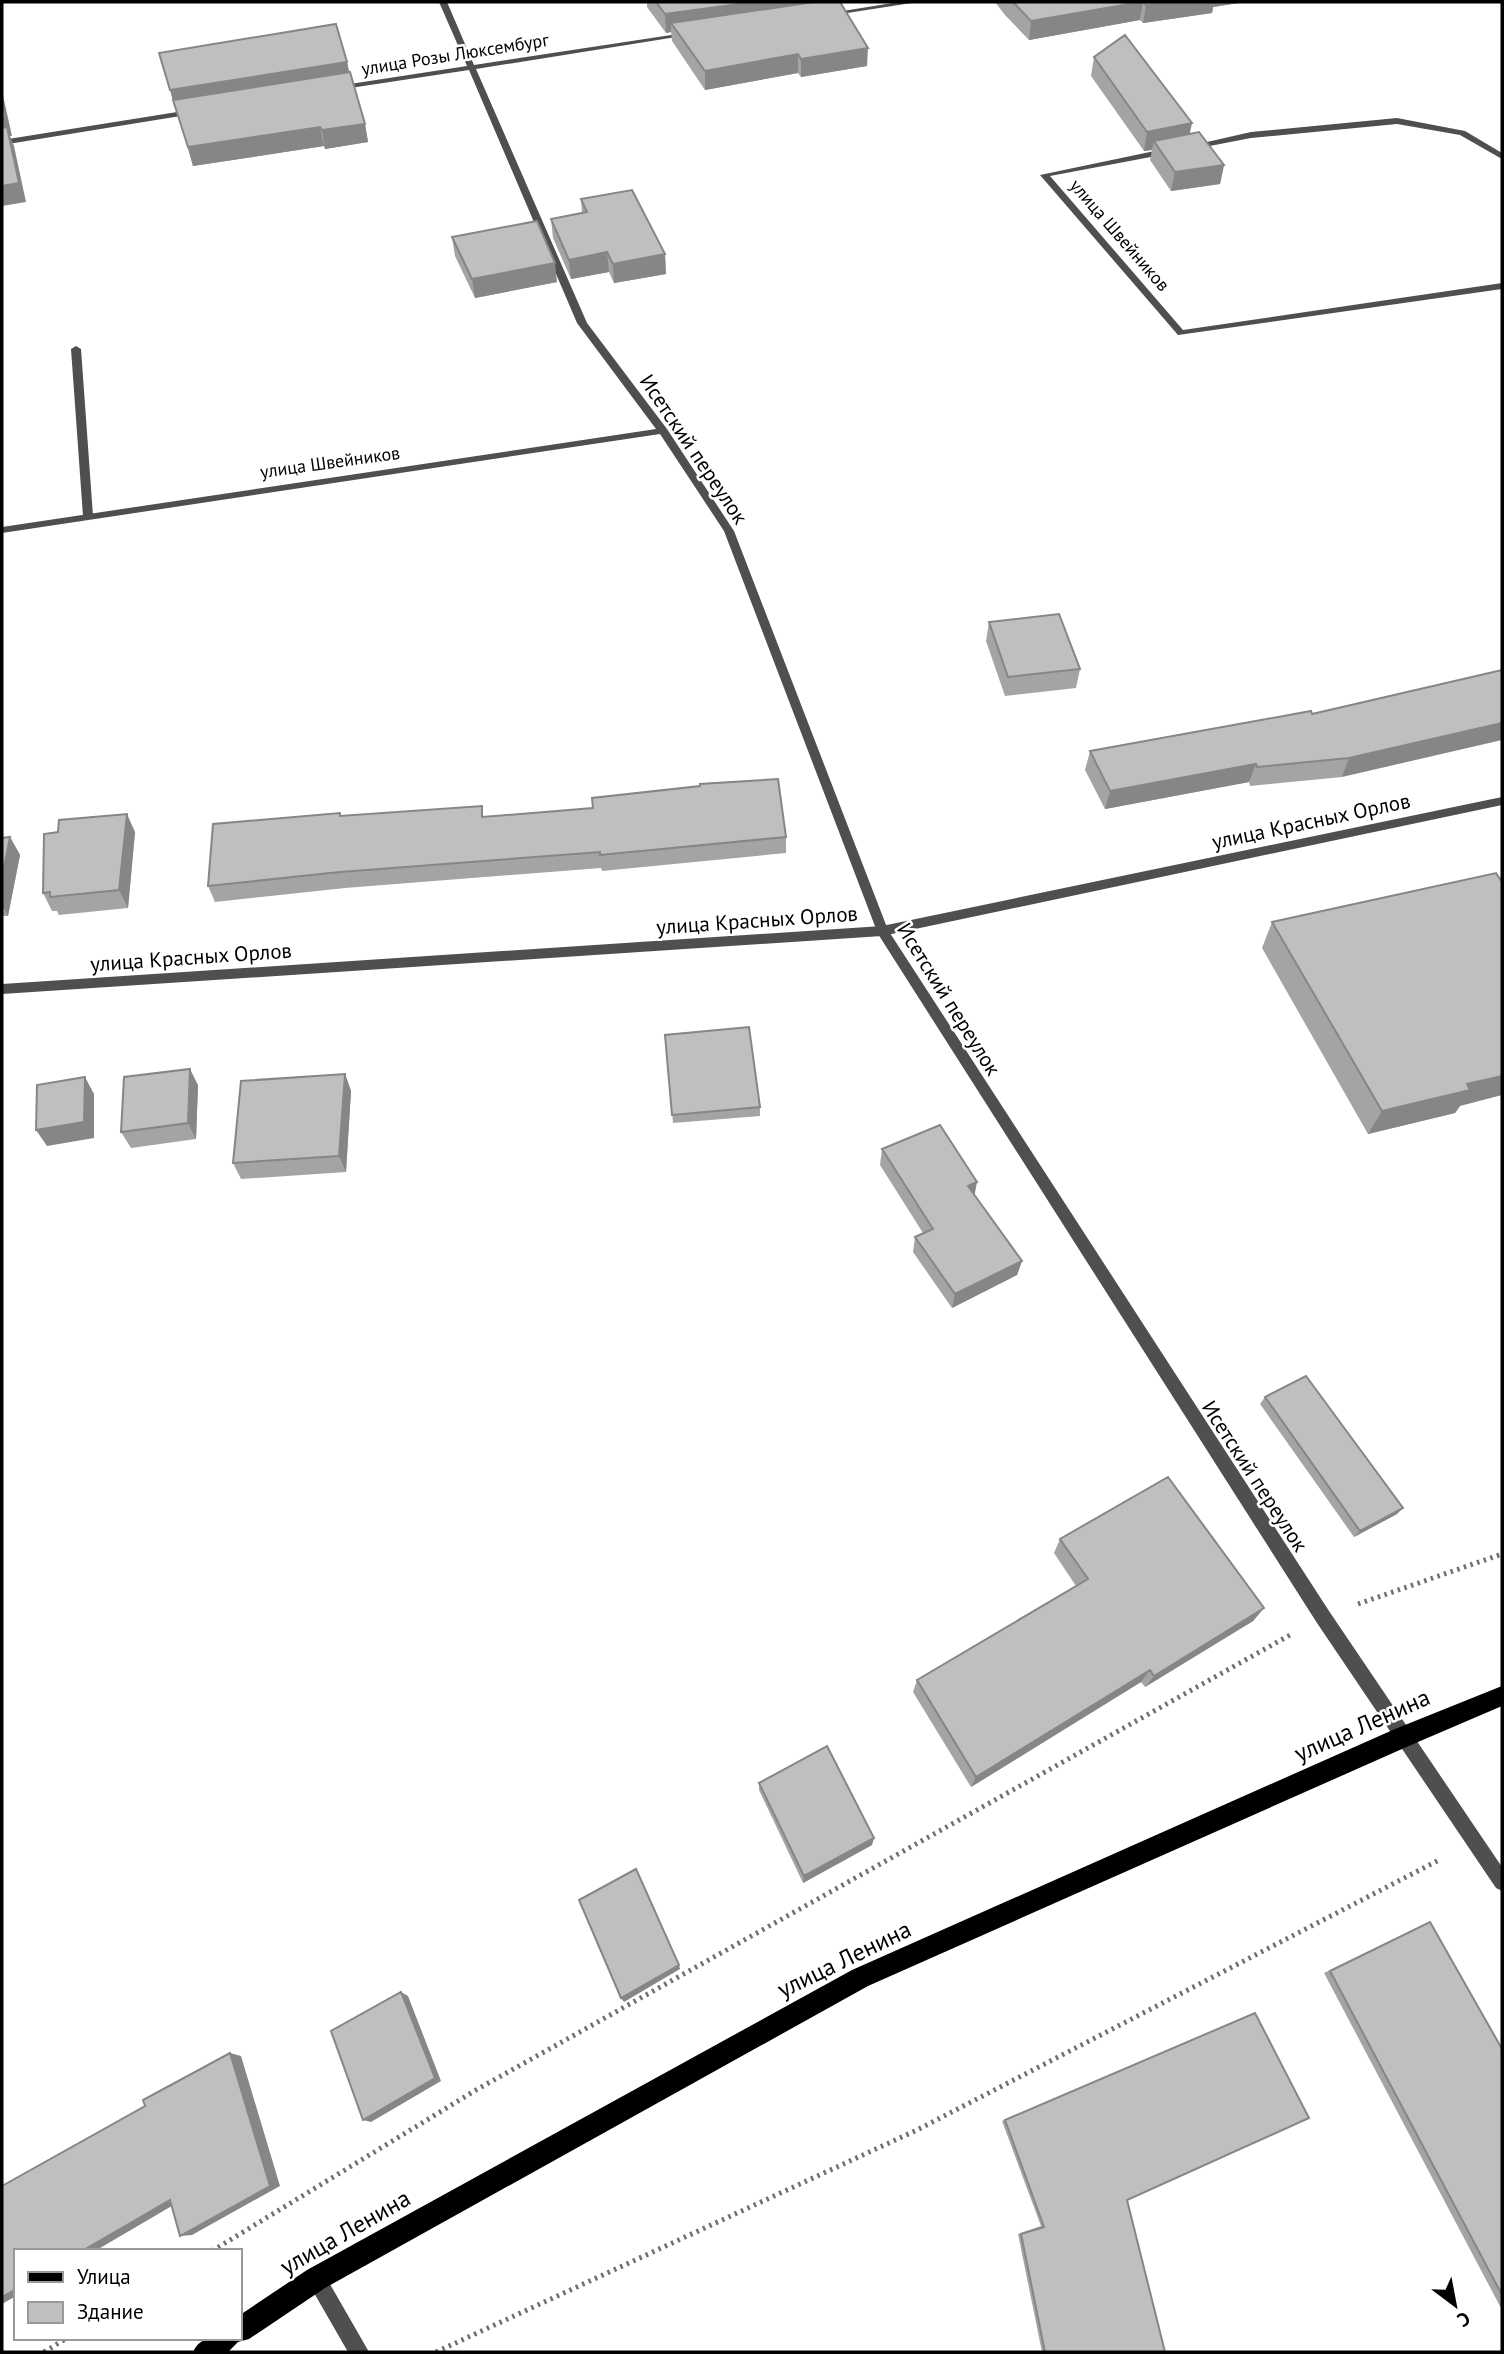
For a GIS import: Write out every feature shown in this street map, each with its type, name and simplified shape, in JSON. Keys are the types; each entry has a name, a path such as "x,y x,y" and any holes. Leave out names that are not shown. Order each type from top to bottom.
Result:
{"main road":[{"name":"улица Ленина","path":"242,2329 316,2279 860,1978 1403,1737 1502,1696"},
{"path":"206,2352 224,2340"}],"street":[{"name":"Исетский переулок","path":"443,2 582,323 663,431 729,531 882,931 1323,1617 1502,1882"},
{"path":"817,16 914,2"},
{"name":"улица Розы Люксембург","path":"325,90 707,32"},
{"path":"2,143 204,110"},
{"name":"улица Швейников","path":"1502,156 1462,134 1397,121 1251,135 1044,175 1181,333 1502,286"},
{"path":"76,349 88,516"},
{"name":"улица Швейников","path":"2,530 663,431"},
{"name":"улица Красных Орлов","path":"2,989 882,931 1502,801"},
{"path":"316,2279 359,2352"}],"path":[{"path":"215,2249 476,2090 1323,1617 1502,1554"},
{"path":"436,2352 917,2130 1475,1842"},
{"path":"44,2352 64,2340"}],"building":[{"path":"656,2 754,2 665,14"},
{"path":"814,2 840,2 868,48 801,59 798,54 705,71 671,23"},
{"path":"1013,2 1141,2 1031,21"},
{"path":"1144,2 1166,2 1146,5"},
{"path":"336,24 347,62 170,90 159,53"},
{"path":"1125,35 1192,123 1147,132 1094,57"},
{"path":"350,72 365,124 322,130 320,127 188,147 173,100"},
{"path":"7,127 19,183 2,186 2,128"},
{"path":"1199,132 1224,165 1175,172 1154,141"},
{"path":"632,190 665,254 613,264 607,252 569,260 551,219 587,212 581,199"},
{"path":"537,221 555,263 472,279 452,237"},
{"path":"1059,614 1080,669 1008,677 989,622"},
{"path":"1502,670 1502,723 1349,758 1257,767 1256,764 1110,791 1090,751 1311,711 1312,714"},
{"path":"778,779 786,837 600,855 600,852 340,872 208,886 213,824 340,813 340,816 482,806 482,817 593,808 592,798 700,784"},
{"path":"127,814 119,890 50,897 50,892 43,893 44,834 58,832 59,820"},
{"path":"10,837 2,878 2,838"},
{"path":"1496,873 1502,882 1502,1076 1467,1084 1470,1090 1382,1111 1272,922"},
{"path":"749,1027 760,1107 672,1115 665,1035"},
{"path":"190,1069 188,1123 121,1132 124,1077"},
{"path":"345,1074 339,1156 233,1163 241,1081"},
{"path":"85,1077 84,1122 36,1130 37,1085"},
{"path":"940,1125 977,1182 968,1186 1022,1261 955,1294 915,1237 933,1229 882,1149"},
{"path":"1306,1376 1403,1508 1360,1531 1265,1397"},
{"path":"1168,1477 1264,1608 1154,1676 1150,1670 976,1777 917,1680 1088,1579 1060,1539"},
{"path":"827,1746 874,1838 804,1876 759,1783"},
{"path":"636,1869 679,1965 621,1998 579,1900"},
{"path":"1430,1922 1502,2049 1502,2295 1330,1971"},
{"path":"401,1992 435,2078 363,2120 331,2031"},
{"path":"1255,2013 1309,2118 1127,2200 1165,2352 1045,2352 1021,2234 1044,2227 1005,2120"},
{"path":"230,2053 270,2186 180,2236 170,2200 85,2249 14,2249 14,2290 2,2297 2,2186 145,2106 143,2100"}]}
